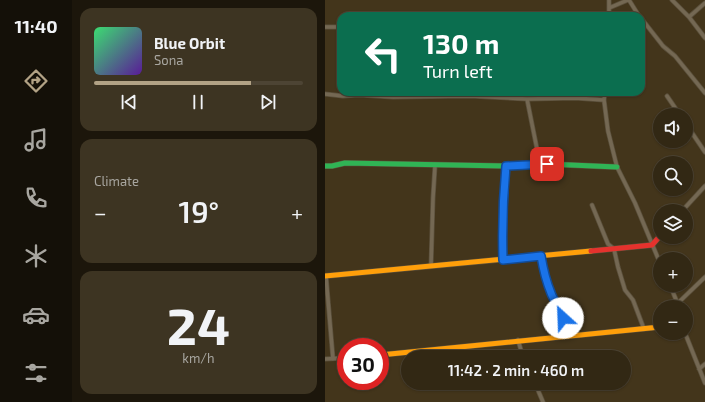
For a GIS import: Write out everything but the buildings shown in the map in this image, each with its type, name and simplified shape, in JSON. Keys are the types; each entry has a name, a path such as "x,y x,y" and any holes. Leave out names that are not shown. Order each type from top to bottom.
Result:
{"street":[{"path":"609,0 609,12"},
{"path":"609,8 628,0 636,12"},
{"path":"672,0 689,17 705,38"},
{"path":"689,17 705,3"},
{"path":"645,23 663,46 675,56 705,93"},
{"path":"325,27 337,27"},
{"path":"325,94 337,95"},
{"path":"382,96 470,96 604,100"},
{"path":"604,96 611,143 617,167 635,203 655,252"},
{"path":"667,96 675,108"},
{"path":"527,98 540,164"},
{"path":"693,134 705,152"},
{"path":"325,166 345,163 435,166 506,166 540,164 617,167"},
{"path":"431,266 435,166"},
{"path":"503,260 503,193 506,166"},
{"path":"687,204 705,186"},
{"path":"592,205 608,244 614,249 617,267 625,290 633,300 643,329"},
{"path":"333,359 325,276 652,245"},
{"path":"541,256 543,270 551,293 562,312 569,336"},
{"path":"683,300 705,276"},
{"path":"389,354 518,340 653,328"},
{"path":"518,340 521,350"},
{"path":"688,340 705,383"},
{"path":"325,359 337,359"},
{"path":"699,369 705,364"},
{"path":"538,390 543,402"}],"traffic: fast":[{"path":"325,166 345,163 506,166 547,164 617,167"}],"traffic: slow":[{"path":"325,276 591,251"},
{"path":"389,354 653,328"}],"traffic: jam":[{"path":"591,251 653,244"}],"route":[{"path":"547,164 506,166 503,193 503,260 541,256 543,270 551,293 562,312 563,318"}]}
